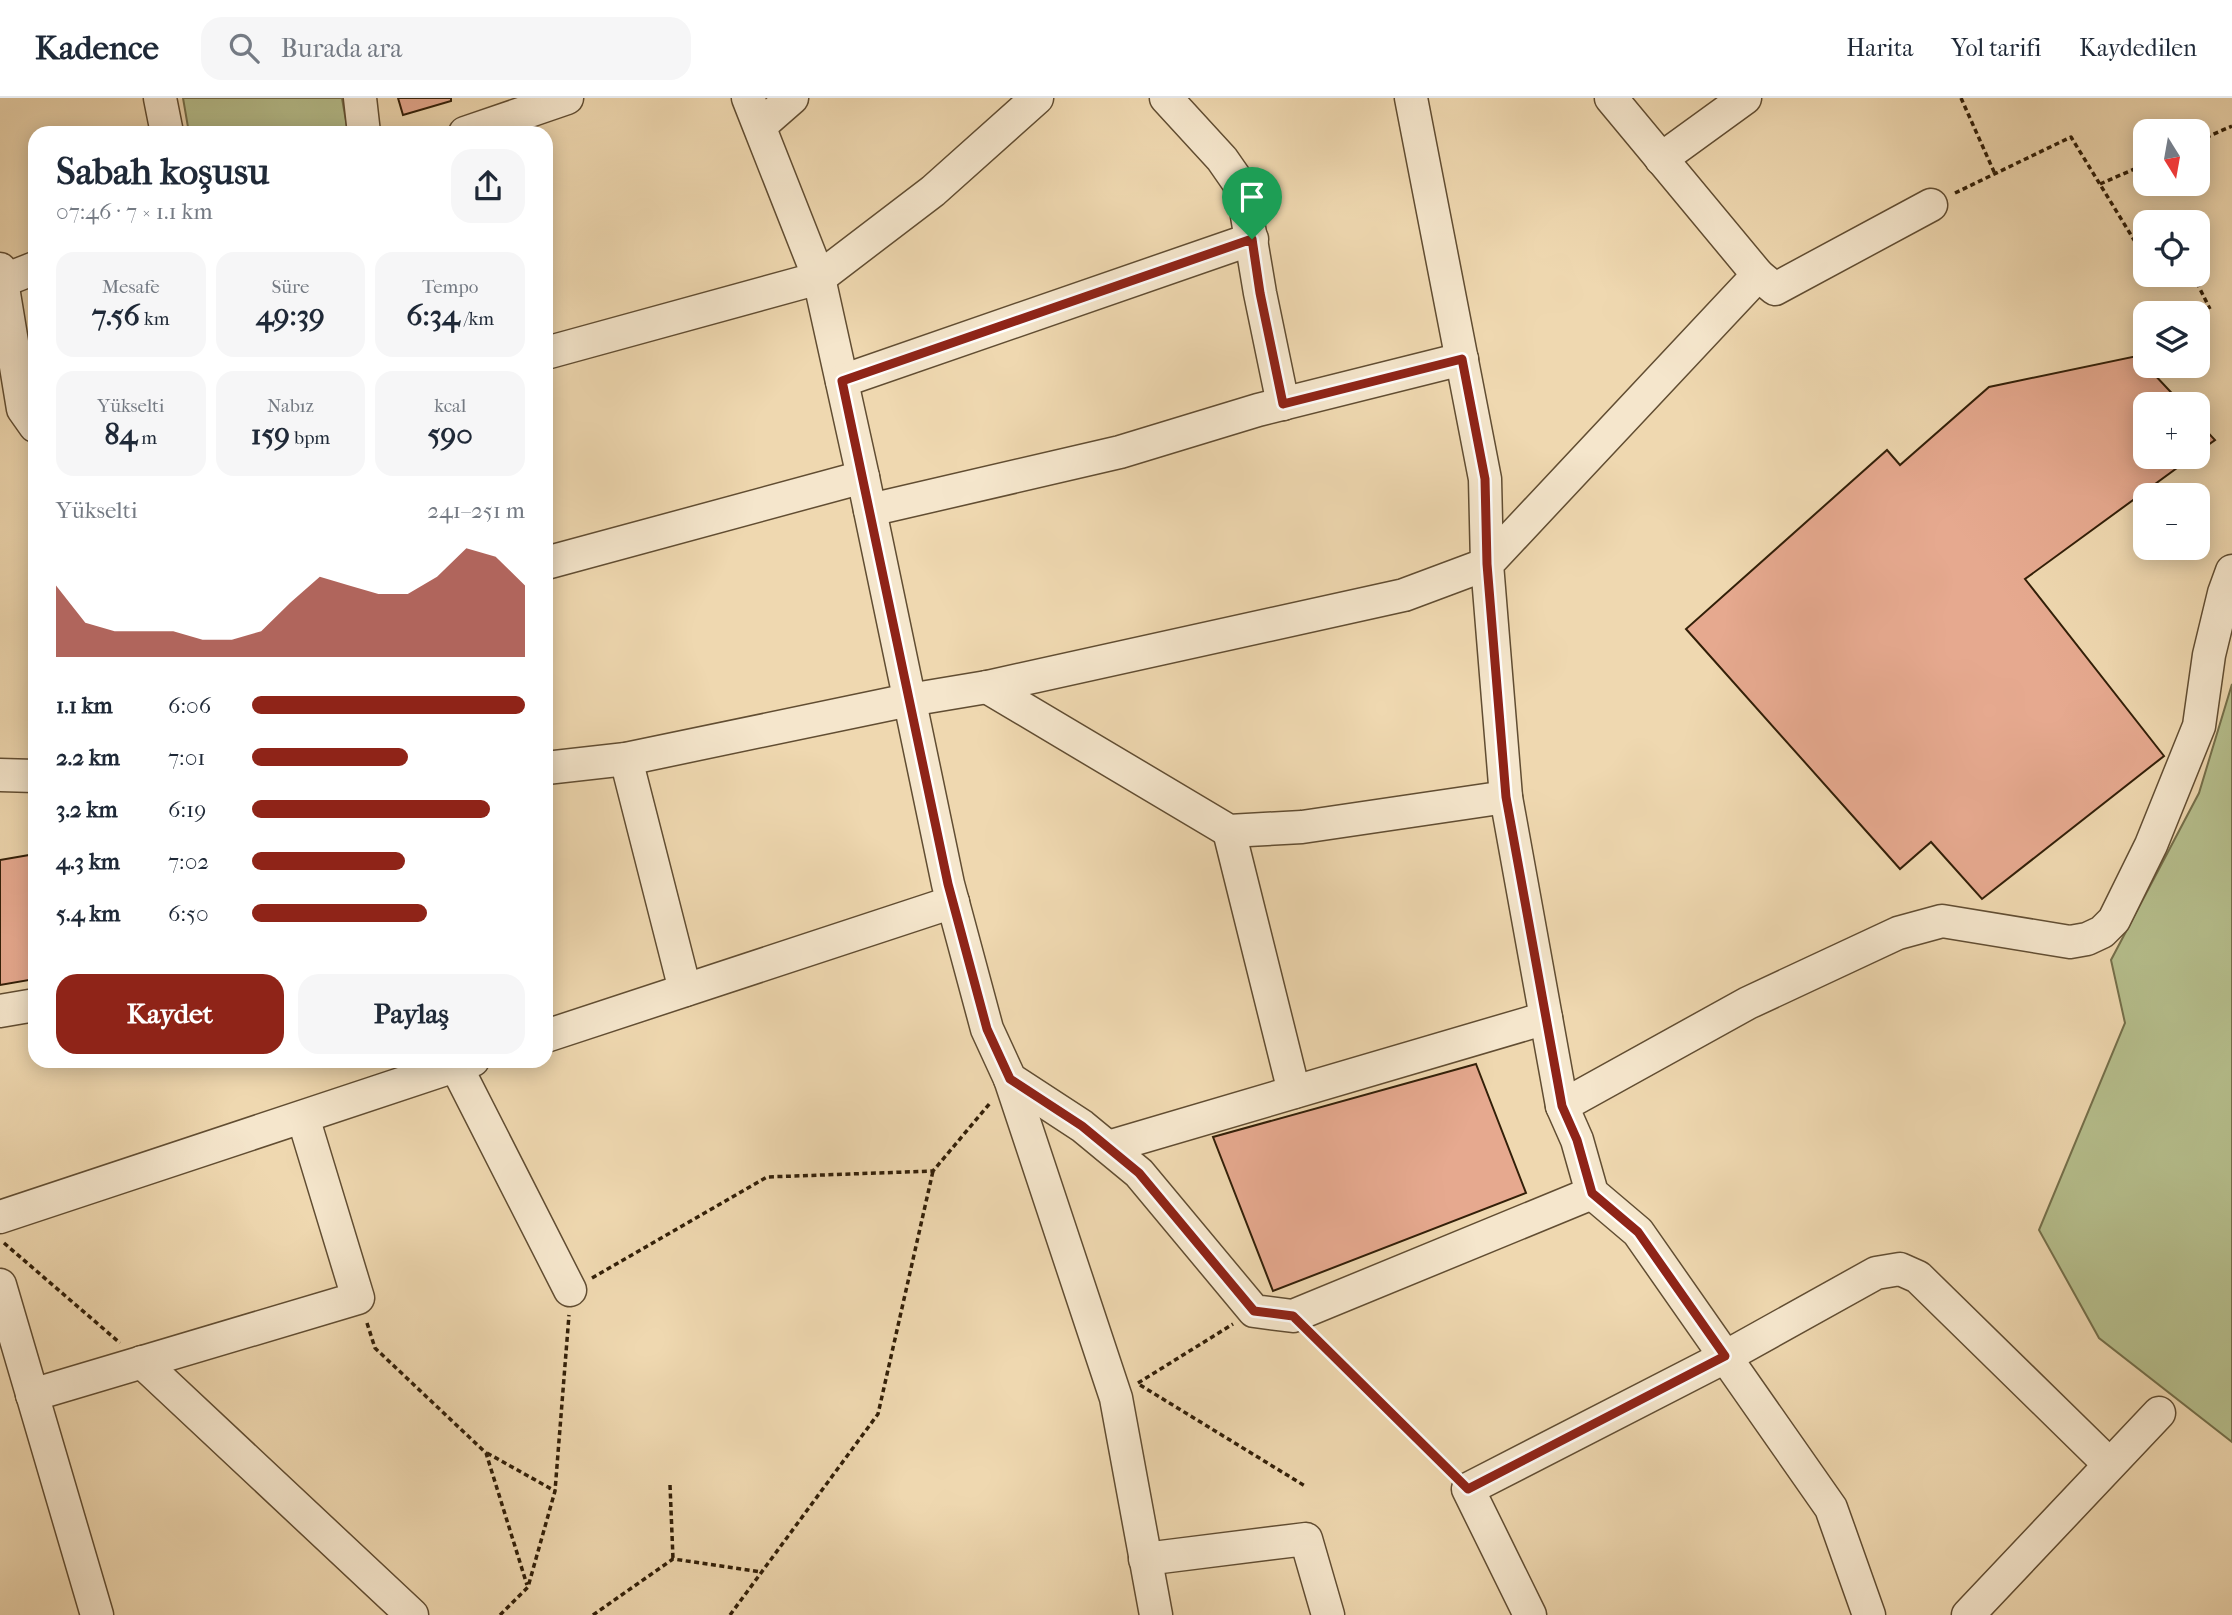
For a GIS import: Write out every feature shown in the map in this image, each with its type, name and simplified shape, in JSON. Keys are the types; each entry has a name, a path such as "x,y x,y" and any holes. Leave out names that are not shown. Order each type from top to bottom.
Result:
{"street":[{"path":"160,98 165,126"},
{"path":"360,98 363,126"},
{"path":"485,126 567,98"},
{"path":"792,98 754,112 819,278 953,902 987,1029 1010,1079 1116,1398 1156,1615"},
{"path":"553,351 819,278 933,191 1037,98"},
{"path":"1166,98 1231,170 1244,198 1283,404"},
{"path":"1411,98 1485,479 1487,564 1506,797 1562,1106 1577,1140 1592,1193 1638,1232 1831,1508 1869,1615"},
{"path":"1611,98 1758,275 1775,289 1931,205"},
{"path":"1661,159 1745,98"},
{"path":"842,381 1252,239"},
{"path":"19,416 1,275 28,269"},
{"path":"553,767 626,759 909,700 987,687 1404,595 1487,564 1758,275"},
{"path":"870,510 1120,452 1283,404 1462,359"},
{"path":"553,562 863,477"},
{"path":"1562,1106 1748,1003 1898,933 1942,921 2070,942 2087,939 2102,932 2114,920 2151,845 2199,726 2209,655 2232,570"},
{"path":"987,687 1229,831 1303,827 1506,797"},
{"path":"626,759 685,990"},
{"path":"0,775 28,776"},
{"path":"1229,831 1293,1093"},
{"path":"553,1034 953,902"},
{"path":"0,1012 28,1006"},
{"path":"1108,1147 1546,1018"},
{"path":"0,1217 442,1068"},
{"path":"453,1068 570,1290"},
{"path":"1010,1079 1082,1126 1139,1173 1254,1311 1293,1316 1592,1193"},
{"path":"32,1395 358,1297 303,1117"},
{"path":"1530,1615 1468,1489 1725,1356 1876,1273 1900,1269 1918,1277 2109,1464"},
{"path":"0,1285 97,1615"},
{"path":"142,1362 412,1615"},
{"path":"1968,1615 2159,1413"},
{"path":"1145,1559 1306,1539 1328,1615"}],"path":[{"path":"1961,98 1995,174"},
{"path":"2210,136 2232,126"},
{"path":"1931,205 2071,137 2133,237"},
{"path":"2100,184 2133,170"},
{"path":"730,1615 878,1415 933,1171 1010,1079"},
{"path":"500,1615 528,1587 555,1491 570,1290 767,1177 933,1171"},
{"path":"0,1239 142,1362"},
{"path":"358,1297 375,1348 486,1452 555,1491"},
{"path":"1254,1311 1138,1384 1305,1486"},
{"path":"1293,1316 1468,1489"},
{"path":"486,1452 528,1587"},
{"path":"670,1485 673,1559"},
{"path":"593,1615 673,1559 762,1572"}],"green space":[{"path":"183,98 342,98 347,126 188,126"},
{"path":"2232,684 2232,1442 2099,1338 2039,1230 2125,1023 2111,960 2199,793"}],"building":[{"path":"398,98 451,98 451,101 403,115"},
{"path":"2133,357 2133,378 2158,378 2171,392 2133,392 2133,469 2176,469 2156,483 2133,483 2133,500 2025,579 2164,756 1982,899 1931,842 1900,869 1686,629 1887,450 1900,465 1989,387"},
{"path":"28,855 28,980 0,985 0,860"},
{"path":"1476,1064 1526,1193 1273,1291 1213,1137"}],"route":[{"path":"1252,239 1260,293 1283,404 1462,359 1485,479 1487,564 1506,797 1562,1106 1577,1140 1592,1193 1638,1232 1725,1356 1468,1489 1293,1316 1254,1311 1181,1220 1139,1173 1082,1126 1010,1079 987,1029 948,884 842,381 1252,239"}]}
